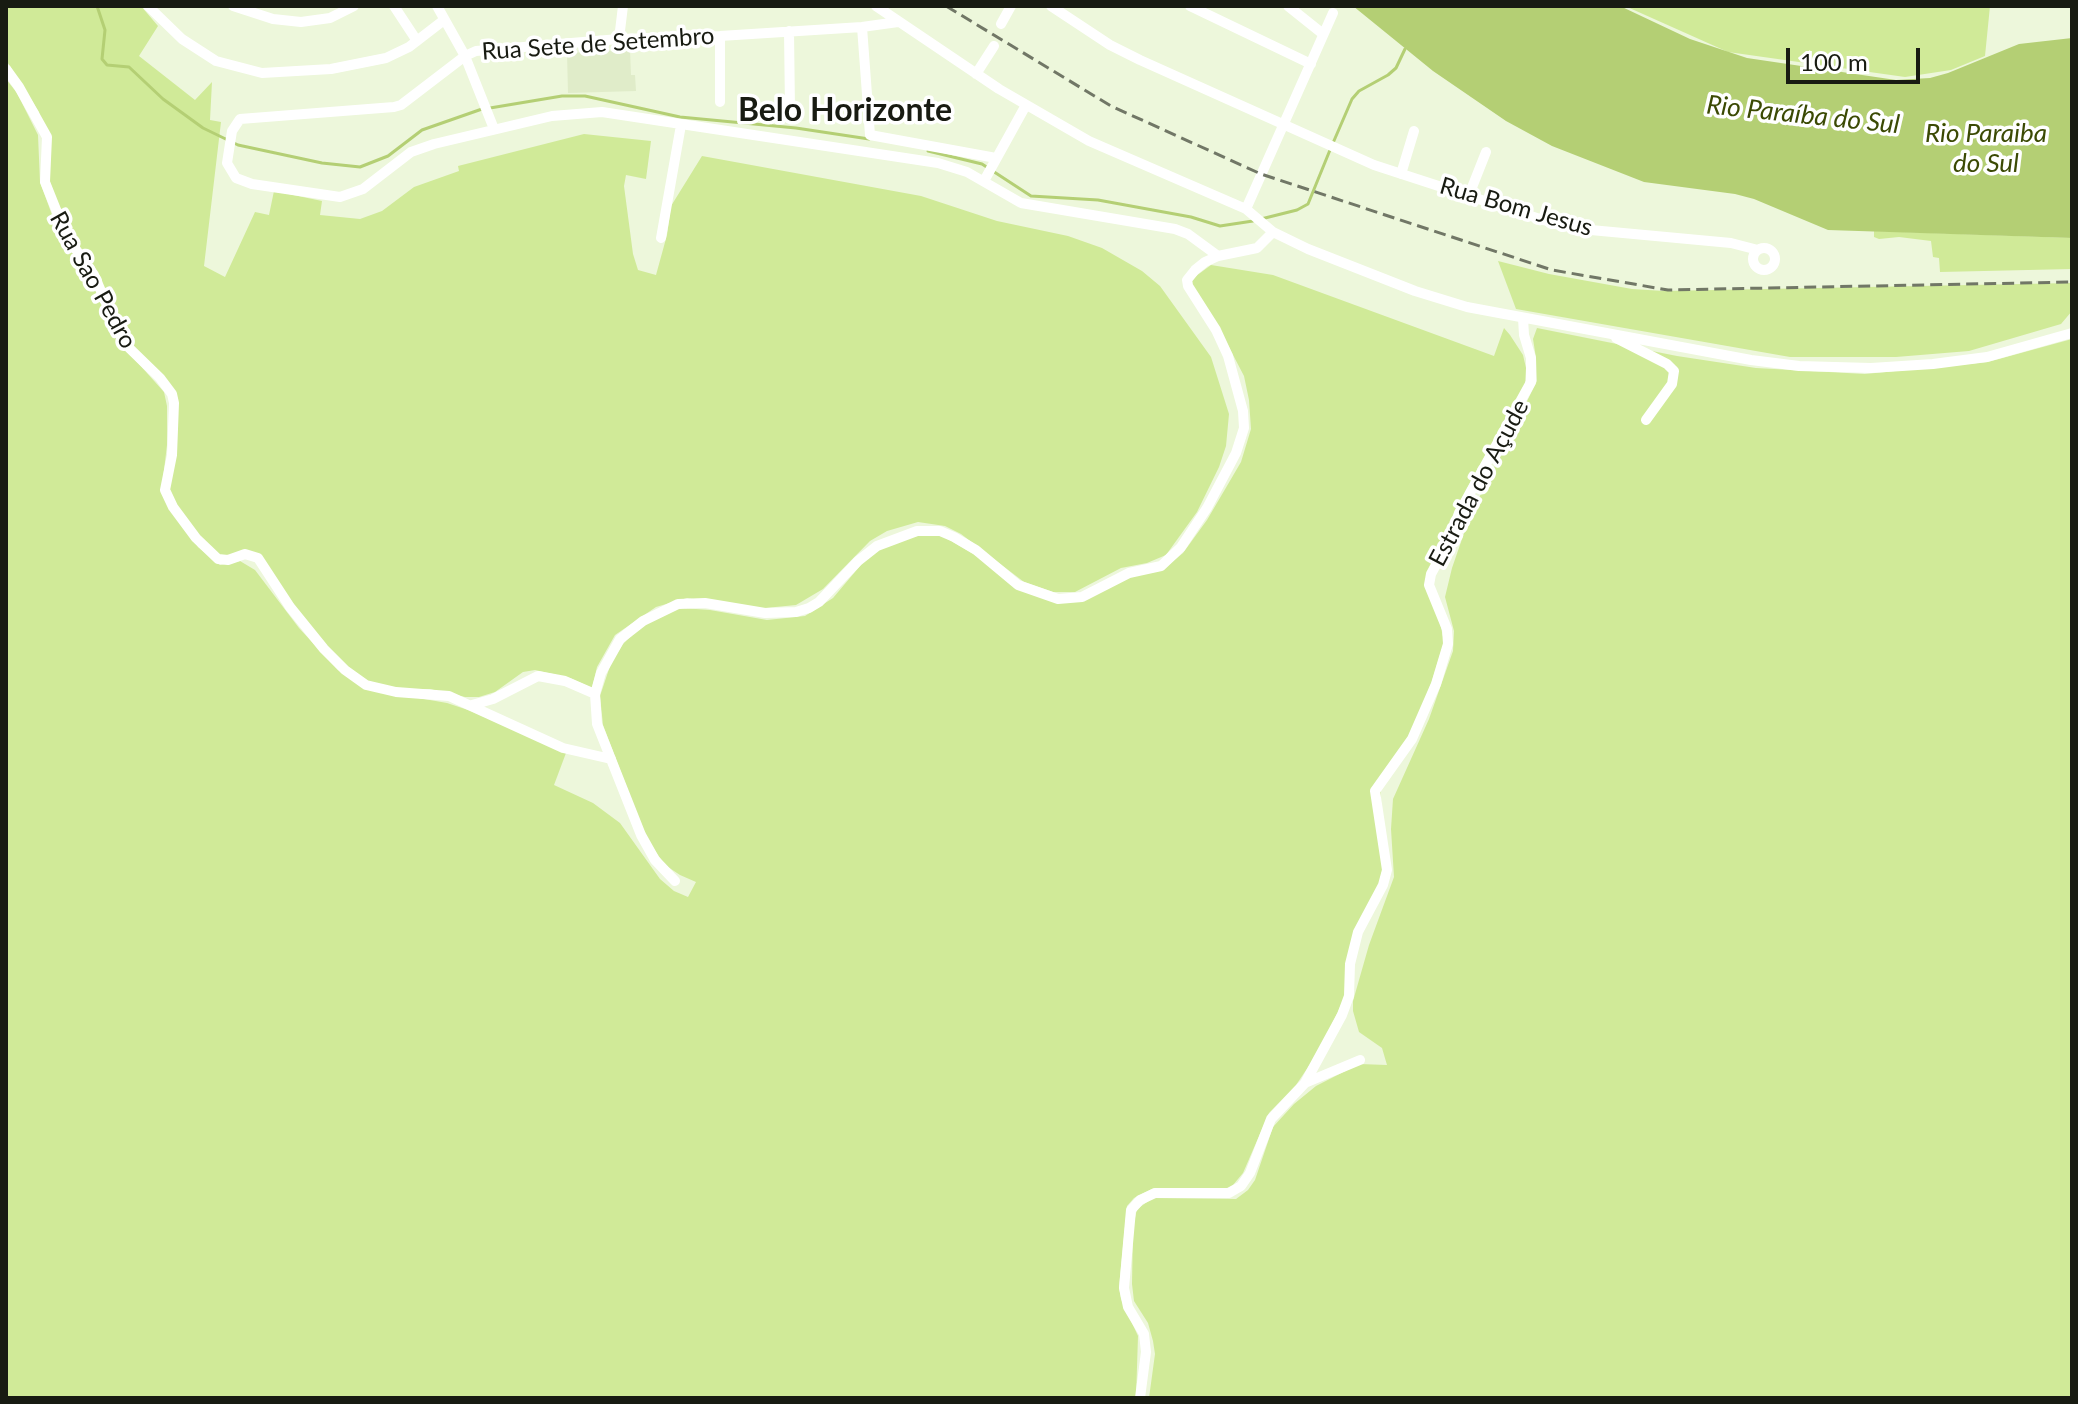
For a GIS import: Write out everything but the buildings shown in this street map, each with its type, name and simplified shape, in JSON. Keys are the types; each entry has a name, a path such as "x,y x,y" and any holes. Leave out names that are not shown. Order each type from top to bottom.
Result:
{"street":[{"path":"148,6 182,39 210,58 227,66 262,73 318,71 374,61 394,55 444,20"},
{"path":"233,6 273,19 301,22 330,18 354,6"},
{"path":"394,6 417,41"},
{"path":"437,6 465,56 494,129 552,116 591,112 938,163 986,178 1021,203 1175,229 1188,234 1218,256"},
{"path":"619,39 623,6"},
{"path":"876,6 976,74 1089,141 1248,210 1271,230 1317,253 1415,291 1479,310 1799,366 1871,368 1933,364 1987,357 2072,333"},
{"path":"1001,24 1011,6"},
{"name":"Rua Bom Jesus","path":"1051,6 1110,45 1140,60 1344,153 1401,174 1580,229 1731,243 1758,250"},
{"path":"1190,6 1311,64"},
{"path":"1288,6 1323,34"},
{"path":"1248,210 1333,13"},
{"name":"Rua Sete de Setembro","path":"494,129 411,152 363,189 345,196 252,184 236,178 230,170 228,149 231,137 236,123 248,117 364,111 401,105 471,52 619,39 720,36 898,22"},
{"path":"862,27 870,135 995,162"},
{"path":"789,31 790,110"},
{"path":"720,36 720,102"},
{"path":"976,74 994,46"},
{"name":"Rua Sao Pedro","path":"6,69 47,137 45,182 67,237 94,275 123,342 172,394 172,455 165,490 169,502 215,557 222,560 245,554 258,558 290,607 324,649 366,685 396,692 438,694 472,705"},
{"path":"986,178 1026,105"},
{"path":"661,238 681,125"},
{"path":"1401,174 1414,131"},
{"path":"1469,195 1486,152"},
{"path":"675,881 646,845 597,724 595,694 614,646 629,631 660,611 689,603 765,613 796,612 819,602 877,546 917,531 940,531 954,537 976,550 1018,585 1058,599 1082,597 1129,573 1167,563 1207,508 1236,453 1244,428 1243,411 1228,356 1216,330 1187,284 1195,270 1218,256 1257,248 1271,230"},
{"name":"Estrada do Açude","path":"1140,1398 1146,1352 1144,1334 1128,1307 1124,1288 1131,1210 1140,1200 1155,1193 1222,1194 1235,1191 1250,1173 1271,1119 1305,1083 1321,1056 1349,996 1350,964 1358,932 1386,876 1386,858 1375,798 1377,787 1412,739 1436,684 1448,644 1447,629 1429,585 1431,574 1450,539 1459,513 1531,382 1531,358 1523,318"},
{"path":"1611,335 1667,364 1674,371 1672,384 1646,420"},
{"path":"472,705 493,699 538,676 565,681 595,694"},
{"path":"472,705 563,748 611,759"},
{"path":"1305,1083 1360,1060"}],"shaded area":[{"path":"6,6 141,6 158,26 139,56 195,100 212,82 210,120 221,122 204,266 225,277 255,212 269,215 274,191 322,201 320,215 360,219 382,211 414,187 459,171 458,166 584,134 651,141 646,179 626,175 624,186 638,270 656,275 671,206 702,156 921,196 997,221 1068,236 1102,248 1142,271 1160,286 1211,357 1229,414 1226,446 1219,467 1197,512 1166,555 1147,563 1121,568 1075,592 1053,592 1024,582 961,534 945,526 918,522 887,531 870,541 823,589 796,605 755,609 687,598 656,607 615,635 597,667 592,688 570,678 535,670 523,672 495,692 479,697 374,685 347,669 300,615 263,559 215,556 167,494 175,397 132,351 69,234 48,177 39,112 6,60"},
{"path":"1625,6 1990,6 1985,56 1951,70 1905,77 1728,52"},
{"path":"630,50 631,75 635,75 636,91 568,93 567,53"},
{"path":"6,79 17,93 38,135 40,182 59,234 88,273 121,344 164,392 167,445 162,487 198,547 220,565 240,561 255,570 299,628 338,670 407,696 471,711 566,753 554,785 593,803 620,823 660,879 674,891 688,897 696,882 665,865 646,838 603,725 600,696 611,663 623,644 639,628 682,608 767,620 805,616 833,598 878,549 907,537 939,534 1056,602 1128,576 1165,568 1183,553 1207,520 1241,462 1251,429 1244,376 1219,328 1193,290 1192,279 1211,265 1273,275 1494,356 1504,328 1510,335 1523,355 1525,384 1466,490 1429,568 1444,642 1407,745 1380,777 1384,864 1378,887 1354,932 1346,994 1321,1048 1296,1085 1269,1113 1243,1173 1233,1185 1225,1189 1204,1190 1154,1188 1134,1198 1127,1206 1119,1287 1121,1299 1138,1336 1136,1398 6,1398"},
{"path":"1874,231 2072,238 2072,269 1940,272 1939,258 1933,257 1931,241 1899,237 1879,239 1874,237"},
{"path":"1498,261 1632,289 1664,291 2072,283 2072,311 2061,324 1969,351 1896,357 1790,357 1516,309"},
{"path":"1537,328 1756,368 1865,374 1988,362 2072,339 2072,1398 1149,1398 1155,1354 1148,1323 1134,1301 1132,1284 1133,1227 1137,1209 1153,1198 1236,1199 1255,1180 1273,1127 1294,1104 1316,1086 1359,1064 1387,1065 1382,1048 1359,1032 1353,1001 1394,877 1393,799 1429,719 1453,651 1454,631 1445,597 1452,568 1470,516 1537,381 1533,339"}],"water":[{"name":"Rio Paraiba do Sul","path":"1353,6 1620,6 1690,39 1747,58 1896,80 1930,78 1948,73 2019,44 2072,38 2072,238 1828,230 1735,194 1644,182 1552,146 1506,121 1433,71"}],"waterway":[{"path":"97,6 105,30 102,59 107,65 129,67 163,99 203,128 238,145 322,163 360,167 388,156 422,130 482,109"},
{"path":"1333,143 1352,99 1359,91 1396,68 1405,49"},
{"path":"490,108 562,96 585,96 680,117 796,128 869,139"},
{"path":"1261,219 1308,204 1330,150"},
{"path":"928,151 982,164 1031,196 1098,200 1191,217 1220,226 1253,221"}],"railway":[{"path":"946,6 1111,106 1261,174 1552,270 1668,290 2072,282"}],"district":[{"name":"Belo Horizonte","path":"845,111"}],"water label":[{"name":"Rio Paraíba do Sul","path":"1803,115"}]}
